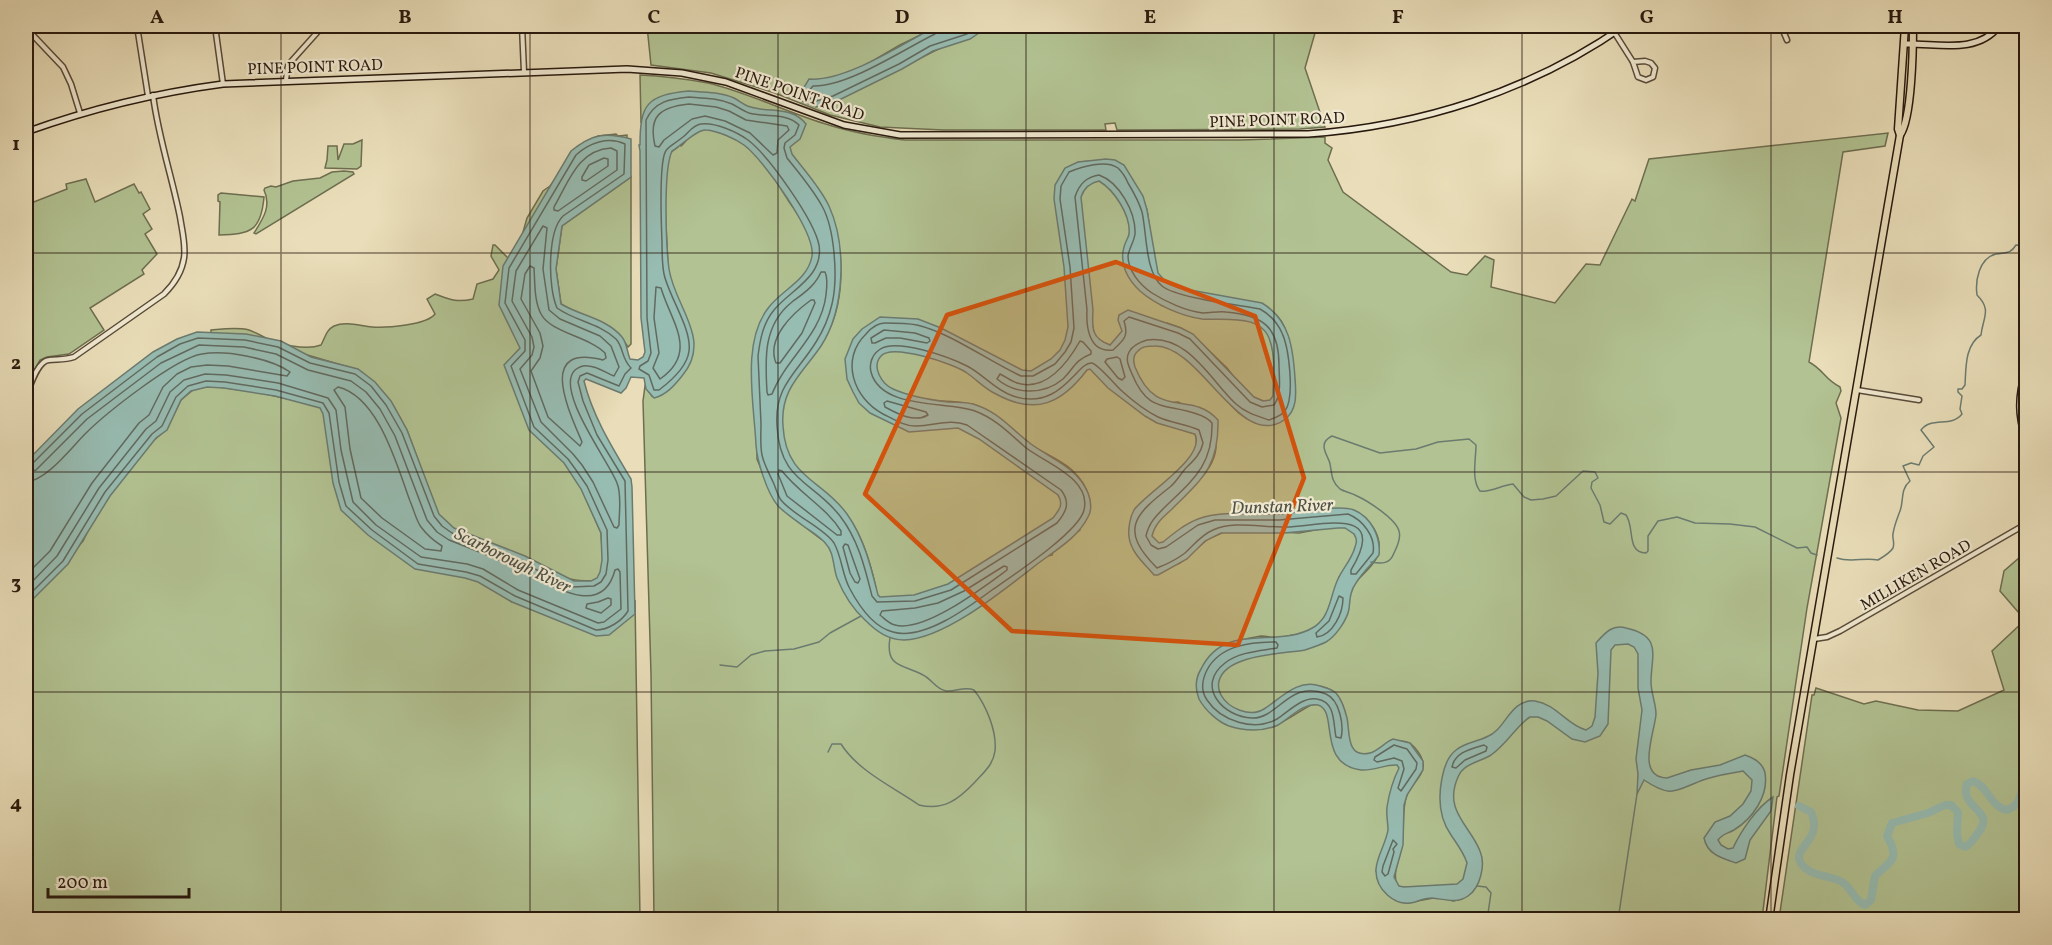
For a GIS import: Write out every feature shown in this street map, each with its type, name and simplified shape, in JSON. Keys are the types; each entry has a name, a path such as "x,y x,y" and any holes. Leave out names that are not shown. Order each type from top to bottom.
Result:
{"main road":[{"name":"PINE POINT ROAD","path":"26,132 80,113 150,95 223,84 635,69 682,73 726,82 844,125 900,135 1308,134 1402,121 1471,102 1537,76 1578,55 1624,26"},
{"path":"1900,135 1898,129 1905,26"},
{"path":"1769,920 1785,809 1856,389 1900,135 1904,129 1909,96 1913,26"},
{"path":"1905,44 1974,44 1988,38 1999,26"},
{"path":"2026,371 2019,408 2026,438"}],"street":[{"path":"26,397 42,363 47,360 74,357 164,294 182,267 183,235 150,95 138,26"},
{"path":"215,26 223,84"},
{"path":"286,80 288,65 322,26"},
{"path":"522,26 525,72"},
{"path":"1781,26 1787,40"},
{"path":"26,28 63,67 80,113"},
{"path":"1614,32 1634,62 1636,75 1640,79 1649,80 1654,75 1655,69 1651,63 1634,62"},
{"path":"1856,389 1919,400"},
{"name":"MILLIKEN ROAD","path":"1814,639 1827,637 1840,631 2026,524"}],"highlighted area":[{"path":"1116,262 1255,316 1304,478 1238,645 1012,631 865,494 947,315"}],"green space":[{"path":"647,26 939,26 864,66 800,90 799,99 818,105 831,102 985,26 1317,26 1305,68 1325,127 1117,130 1115,123 1105,124 1106,130 943,130 880,127 830,115 775,93 711,73 651,65"},
{"path":"640,75 708,83 838,128 905,140 1241,140 1325,137 1325,143 1332,148 1328,160 1343,192 1451,272 1467,275 1485,256 1494,260 1491,287 1555,303 1586,264 1600,265 1632,199 1635,201 1649,159 1888,133 1885,146 1843,152 1809,362 1840,387 1841,391 1836,403 1841,418 1807,608 1779,796 1777,797 1762,919 654,919 651,674 643,401 645,386 652,396 656,384 662,386 660,393 663,393 685,362 689,340 669,284 665,205 666,168 670,153 678,147 676,142 681,146 696,130 700,129 730,136 747,146 767,168 811,239 814,260 811,270 801,284 772,307 762,324 756,342 753,371 757,406 757,459 770,490 789,515 821,539 834,544 842,582 863,615 878,628 890,634 906,635 941,624 977,602 1020,569 1024,569 1024,574 1047,556 1052,555 1080,530 1080,525 1086,519 1090,505 1087,490 1072,470 1031,445 977,406 945,401 908,402 891,398 875,373 874,362 877,354 881,350 912,350 953,362 973,371 1006,393 1039,400 1059,396 1073,384 1088,364 1096,364 1115,389 1156,422 1195,434 1194,452 1168,484 1149,497 1134,516 1132,535 1134,545 1153,573 1180,563 1208,539 1224,532 1239,530 1299,533 1336,526 1348,528 1359,538 1355,555 1339,577 1322,621 1310,631 1296,635 1281,638 1261,636 1249,638 1226,647 1207,662 1202,672 1199,683 1202,700 1214,714 1228,723 1253,729 1275,725 1311,705 1326,706 1335,748 1341,761 1364,769 1398,763 1402,766 1393,784 1392,807 1389,814 1390,838 1376,871 1386,893 1395,900 1406,903 1439,897 1453,901 1462,899 1472,892 1478,882 1430,887 1397,886 1396,870 1402,845 1405,801 1423,767 1421,758 1411,744 1398,741 1377,752 1365,755 1352,750 1341,701 1332,691 1319,686 1299,689 1256,715 1241,713 1221,700 1216,693 1214,686 1217,676 1230,662 1240,658 1306,649 1332,635 1342,621 1348,597 1355,583 1377,558 1378,538 1369,522 1356,514 1324,510 1287,517 1242,514 1210,516 1183,527 1165,543 1153,545 1150,535 1155,523 1209,468 1216,452 1216,428 1212,418 1206,414 1178,402 1165,403 1156,399 1143,386 1132,369 1126,347 1161,342 1174,344 1206,375 1235,410 1253,422 1274,424 1280,422 1291,407 1294,382 1286,330 1278,316 1272,311 1223,298 1179,291 1159,278 1156,272 1147,210 1141,194 1121,164 1110,160 1079,162 1065,169 1058,182 1056,201 1065,241 1066,278 1071,316 1070,338 1042,371 1026,375 946,335 906,322 874,323 854,343 850,352 849,373 856,393 872,412 908,427 926,428 952,425 965,429 1038,478 1058,495 1062,504 1062,510 1033,536 1004,551 963,578 937,591 909,599 883,600 875,593 876,588 868,557 849,517 837,504 799,475 786,451 783,437 781,413 783,402 793,382 830,329 836,312 841,276 838,239 827,205 787,151 786,146 799,136 800,120 793,113 769,113 760,117 732,100 693,93 666,97 654,102 646,111 641,123"},
{"path":"616,134 618,136 627,135 627,143 549,193 574,472 601,533 603,564 598,581 565,578 460,533 440,519 407,430 393,405 358,370 304,354 211,337 211,330 230,328 249,330 286,345 316,346 321,345 326,334 334,326 348,324 387,327 406,325 431,318 435,314 427,299 435,294 449,299 473,299 477,284 493,279 499,270 491,256 493,245 508,258 521,239 527,218 543,191 550,186 584,142 598,136"},
{"path":"362,140 361,166 357,169 325,168 328,146 337,146 338,160 344,144 353,144"},
{"path":"344,171 354,174 256,234 254,233 266,208 265,188"},
{"path":"631,177 631,344 628,347 622,338 561,304 556,269 562,226"},
{"path":"86,179 95,202 134,184 150,209 143,214 152,229 145,234 157,254 142,270 144,274 90,308 104,330 69,354 40,360 26,385 26,205 67,189 66,184"},
{"path":"1094,179 1110,185 1128,216 1148,296 1163,306 1207,316 1252,320 1270,334 1274,354 1274,396 1268,403 1248,395 1227,368 1194,336 1181,328 1167,323 1110,345 1096,340 1076,201 1082,183"},
{"path":"221,193 264,197 257,224 247,232 219,235 220,202 218,195"},
{"path":"212,386 261,393 320,406 473,577 512,602 633,610 635,600 640,919 26,920 26,606 83,541 99,508 153,441 167,429 181,400 194,389"},
{"path":"2026,552 2026,919 1779,919 1812,695 1816,688 1864,704 1876,701 1918,710 1958,711 2004,690 1992,651 2025,620 2000,591 2004,571"}],"water":[{"path":"937,26 989,26 970,39 933,51 835,102 816,107 799,100 809,79 824,78 857,68"},
{"name":"Scarborough River","path":"689,91 723,95 758,109 787,112 800,118 806,124 800,139 790,147 792,154 817,185 829,206 839,240 841,277 835,314 829,331 789,392 783,413 783,426 786,444 798,468 837,502 853,523 866,553 880,597 914,595 948,584 1053,518 1061,502 1058,495 979,439 958,428 909,432 870,413 859,403 847,379 845,359 853,339 862,329 880,317 918,319 941,328 1022,370 1031,371 1051,359 1060,350 1068,327 1064,267 1054,199 1055,185 1065,168 1078,162 1115,160 1124,165 1143,196 1158,273 1167,283 1179,288 1262,303 1279,318 1284,326 1291,346 1294,367 1296,395 1292,411 1284,420 1268,426 1252,421 1236,410 1188,362 1172,350 1150,346 1136,353 1135,367 1144,384 1153,394 1174,403 1196,406 1218,420 1218,436 1212,461 1200,480 1159,522 1152,536 1159,543 1163,542 1193,521 1218,514 1280,514 1347,508 1365,517 1374,528 1378,541 1379,555 1354,586 1346,618 1334,636 1326,642 1305,650 1270,654 1232,665 1219,681 1219,690 1224,700 1234,708 1246,712 1258,712 1297,687 1312,684 1333,690 1340,699 1347,718 1349,737 1357,752 1362,754 1373,752 1393,739 1410,743 1423,761 1423,770 1407,795 1404,805 1403,845 1394,877 1399,886 1404,887 1457,884 1463,879 1467,863 1442,815 1441,785 1446,762 1456,750 1492,734 1517,706 1528,701 1549,706 1573,724 1586,730 1592,726 1595,717 1598,673 1596,643 1613,628 1626,628 1646,636 1652,648 1651,686 1656,714 1649,762 1657,776 1667,778 1691,770 1720,765 1745,755 1758,761 1764,769 1766,782 1758,806 1747,820 1718,840 1728,849 1733,848 1750,820 1773,797 1771,811 1750,840 1745,859 1736,863 1720,857 1711,852 1704,838 1715,822 1730,816 1743,804 1751,791 1752,780 1743,771 1724,774 1675,791 1662,790 1644,780 1637,794 1636,759 1642,710 1638,688 1638,654 1634,647 1628,644 1615,645 1611,650 1608,724 1600,736 1585,742 1572,739 1547,721 1538,717 1530,717 1497,751 1468,766 1458,777 1454,789 1456,808 1482,857 1482,869 1476,888 1468,896 1459,900 1430,898 1408,903 1400,902 1388,895 1379,883 1376,869 1388,830 1387,807 1399,768 1397,765 1366,770 1347,766 1338,758 1333,748 1327,717 1324,709 1318,705 1302,708 1272,727 1260,730 1241,729 1229,726 1212,715 1199,699 1196,688 1201,669 1211,654 1224,645 1238,640 1300,633 1318,624 1326,613 1338,579 1354,551 1356,539 1354,534 1345,528 1284,533 1221,533 1205,541 1187,559 1154,575 1130,543 1131,516 1141,503 1184,464 1196,443 1195,434 1157,423 1145,416 1108,388 1090,369 1058,398 1036,405 1010,401 960,369 937,360 897,352 881,356 877,365 879,375 889,387 913,396 970,403 990,411 1031,444 1071,470 1083,484 1091,505 1088,517 1078,532 991,599 956,622 938,631 904,640 888,637 878,631 861,616 845,595 837,578 829,547 778,506 763,477 757,452 751,373 755,337 760,321 769,307 806,272 812,256 811,245 787,197 753,153 726,135 706,130 698,132 672,151 667,174 666,227 669,269 693,336 694,349 691,362 673,387 654,398 646,389 644,378 631,377 621,393 586,379 584,381 598,419 631,479 632,487 635,614 609,635 596,636 512,602 478,582 415,569 368,535 341,510 333,483 323,414 320,408 275,396 207,387 191,391 181,400 167,430 156,438 110,496 68,564 26,606 26,462 78,409 153,352 177,339 197,332 246,334 281,341 311,357 358,369 375,382 391,401 407,430 439,514 454,528 525,556 574,581 591,581 597,578 602,560 601,533 581,489 564,463 529,430 504,365 520,348 499,305 503,266 571,151 599,136 631,139 631,177 562,226 556,269 561,304 601,321 616,331 624,339 630,359 638,360 643,357 645,352 641,318 640,131 644,111 649,104 664,95","holes":["1099,181 1116,197 1127,219 1129,234 1124,245 1123,260 1128,277 1140,291 1161,305 1186,315 1202,319 1251,322 1266,332 1274,361 1273,396 1270,400 1263,401 1254,397 1193,334 1181,328 1128,310 1119,315 1118,320 1122,331 1110,345 1096,336 1093,327 1081,197 1092,183"]}],"waterway":[{"path":"2026,35 2020,50 2026,76"},
{"path":"1837,558 1878,560 1893,548 1894,528 1901,507 1903,491 1910,481 1903,466 1911,463 1919,465 1923,456 1934,447 1921,430 1930,424 1952,420 1962,414 1960,409 1962,396 1958,389 1962,389 1965,385 1969,350 1981,335 1985,314 1982,300 1977,295 1979,271 1990,256 2009,252 2016,245 2024,246 2026,236"},
{"path":"1371,562 1382,563 1392,557 1398,542 1399,531 1393,521 1381,511 1362,498 1340,489 1335,483 1324,446 1326,440 1332,436 1380,453 1416,449 1438,442 1469,439 1476,445 1475,475 1480,491 1513,484 1524,497 1531,500 1556,496 1583,471 1595,472 1598,478 1592,482 1591,488 1600,505 1604,522 1610,524 1621,513 1626,515 1633,544 1640,552 1648,551 1648,536 1658,521 1677,517 1695,523 1755,527 1797,548 1807,547 1811,553 1817,555"},
{"path":"720,665 737,667 751,655 765,651 794,649 819,642 830,633 861,616"},
{"path":"828,752 832,744 841,744 848,754 877,778 919,805 928,806 943,805 957,798 990,764 995,751 994,735 983,703 974,690 942,690 916,671 897,664 890,655 890,638"},
{"name":"Dunstan River","path":"1799,806 1811,812 1814,822 1810,837 1799,854 1799,860 1807,870 1842,882 1858,901 1865,905 1871,900 1875,876 1892,859 1893,850 1887,836 1892,823 1951,805 1958,812 1959,844 1965,847 1971,843 1983,825 1981,814 1968,799 1967,784 1973,781 1978,784 1996,804 2006,810 2017,804 2023,784 2026,783"},
{"path":"1618,920 1637,794"},
{"path":"1477,886 1486,887 1491,893 1487,920"}]}
